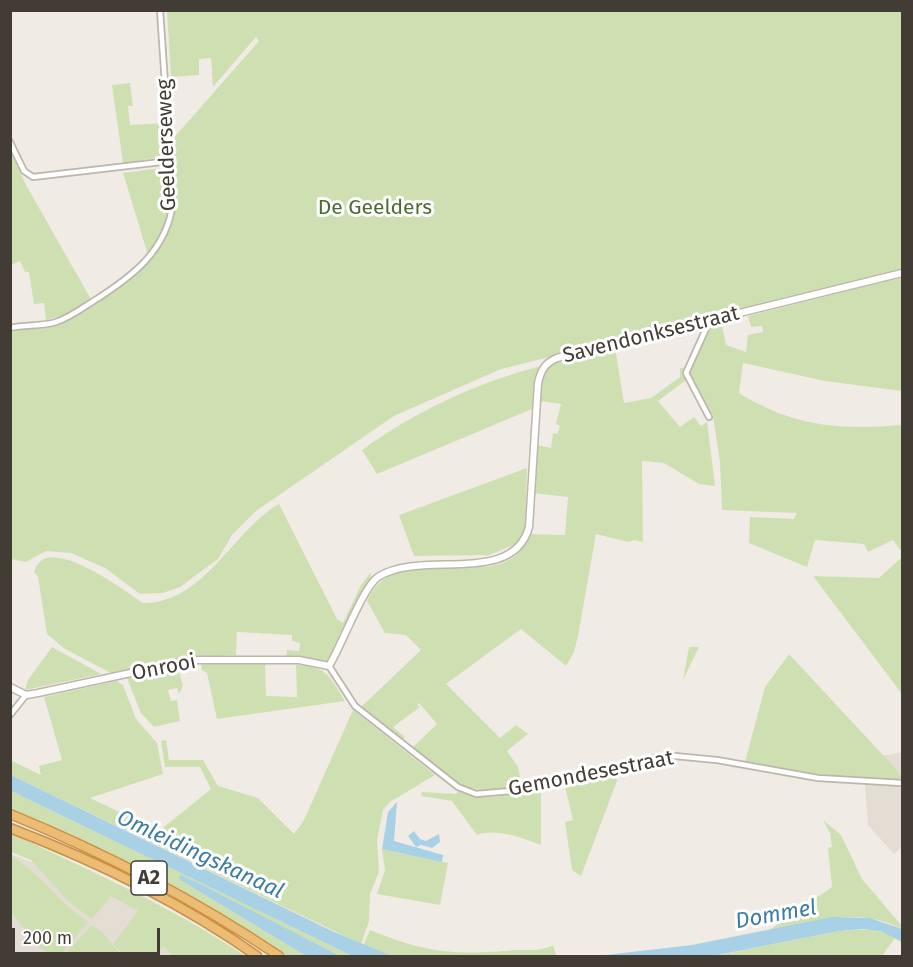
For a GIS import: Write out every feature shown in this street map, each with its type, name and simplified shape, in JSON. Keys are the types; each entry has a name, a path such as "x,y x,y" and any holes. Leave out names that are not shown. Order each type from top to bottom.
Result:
{"highway":[{"name":"A2","path":"10,814 62,835 168,888 279,957"},
{"name":"A2","path":"10,828 56,846 148,891 219,931 257,957"}],"street":[{"name":"Geelderseweg","path":"10,328 57,322 120,285 151,257 170,224 173,202 160,10"},
{"path":"10,142 24,171 33,177 170,161"},
{"name":"Savendonksestraat","path":"329,666 375,579 402,567 422,564 494,562 513,552 522,543 529,527 538,383 547,363 558,358 903,273"},
{"path":"709,417 688,378 686,369 710,320"},
{"name":"Onrooi","path":"26,695 191,660 299,660 329,666"},
{"name":"Gemondesestraat","path":"329,666 355,706 458,788 476,794 511,791 665,756 717,760 818,778 903,783"},
{"path":"10,687 26,695 10,716"}],"shaded area":[{"path":"902,752 902,847 894,854 868,825 863,760"},
{"path":"10,854 110,891 224,956 11,956"}],"green space":[{"name":"De Geelders","path":"167,11 902,11 902,270 501,369 394,416 256,511 232,535 218,559 180,587 163,593 140,594 105,568 71,553 46,551 26,562 11,559 10,330 70,318 120,286 152,258 171,227 175,204 171,141 259,41 256,37 213,87 211,58 199,59 199,75 171,77"},
{"path":"130,83 133,106 128,106 130,125 165,123 167,153 163,157 123,163 112,85"},
{"path":"10,151 26,185 92,301 68,314 46,320 44,303 34,304 29,272 25,272 20,261 11,265"},
{"path":"168,167 169,202 165,224 156,245 148,255 123,173"},
{"path":"902,277 902,391 825,381 743,363 739,393 779,413 818,424 858,427 902,425 902,552 893,540 868,552 864,544 815,540 807,567 749,543 750,517 794,519 797,513 722,510 720,462 713,416 689,373 689,367 711,325 721,321 726,345 746,352 748,335 763,332 762,326 751,327 748,316"},
{"path":"615,347 624,403 651,398 680,377 680,368 683,368 686,380 658,401 680,427 694,417 701,426 707,422 715,486 699,484 664,463 642,461 643,542 634,540 629,542 596,534 578,636 574,652 566,666 521,629 446,684 500,738 516,725 528,734 507,751 518,767 522,786 486,790 472,789 450,779 411,749 437,724 419,703 417,705 420,707 393,727 405,737 401,741 360,708 421,650 406,635 385,633 367,601 382,581 402,571 426,567 475,568 498,564 517,554 530,534 565,535 568,497 533,493 536,445 551,448 553,433 557,434 560,426 556,424 561,404 540,401 543,379 551,367 567,358"},
{"path":"541,366 535,380 532,409 377,474 362,450 403,423 447,400 494,381"},
{"path":"527,468 525,530 516,544 489,555 414,556 399,515"},
{"path":"279,504 337,619 343,623 361,585 371,572 370,583 329,662 286,657 287,650 299,651 300,643 292,641 292,635 237,632 236,655 195,657 111,673 65,649 47,634 38,577 34,572 41,561 53,557 69,560 104,577 143,603 164,600 184,592 201,579 262,516"},
{"path":"902,557 902,694 813,576 879,578"},
{"path":"52,647 101,674 25,690 28,680"},
{"path":"689,647 699,647 683,680"},
{"path":"789,654 895,768 902,777 902,782 806,773 745,762 765,687"},
{"path":"201,664 265,664 266,696 297,697 296,665 316,668 327,674 345,701 217,719 207,673 202,670"},
{"path":"178,668 183,686 179,694 177,688 168,690 171,701 177,700 180,721 154,727 141,713 127,678"},
{"path":"117,681 123,685 136,719 157,743 163,774 90,798 159,831 211,789 200,767 165,767 161,741 166,740 169,760 203,760 218,786 258,798 294,834 304,820 353,710 435,775 390,802 383,810 377,840 379,872 370,894 369,921 361,944 11,775 10,760 41,775 39,766 62,760 44,697"},
{"path":"615,771 617,781 581,876 572,870 565,822 573,820 564,782"},
{"path":"541,787 541,845 501,833 477,835 452,801 421,796 422,792 456,794 458,791 468,795 489,797"},
{"path":"11,791 352,956 340,956 180,876 180,879 306,956 286,956 186,894 83,841 11,810"},
{"path":"823,820 841,835 862,879 902,926 900,928 884,921 851,917 818,920 768,931 832,887 828,848 832,847 830,833"},
{"path":"10,833 159,905 245,956 173,956 163,946 156,956 126,956 113,944 138,911 111,896 92,919 69,902 31,860 11,852"},
{"path":"382,849 448,863 440,905 377,894 385,870"},
{"path":"10,855 31,870 88,922 60,956 52,956 39,947 11,912"},
{"path":"92,925 103,933 122,956 63,956"},
{"path":"875,929 895,938 882,956 714,956 839,931"},
{"path":"370,930 409,944 442,951 535,950 553,945 556,956 392,956 363,946"}],"water":[{"path":"11,775 332,931 392,956 352,956 11,791"},
{"path":"397,802 394,841 443,855 442,862 382,849 388,812"},
{"path":"414,831 420,839 426,841 439,834 440,842 432,848 421,845 416,847 408,836"},
{"path":"180,875 340,956 306,956 179,879"},
{"path":"832,917 870,918 902,929 902,942 880,931 864,929 839,931 713,956 597,956 692,945"}],"water label":[{"name":"Omleidingskanaal","path":"200,855"},
{"name":"Dommel","path":"776,915"}]}
